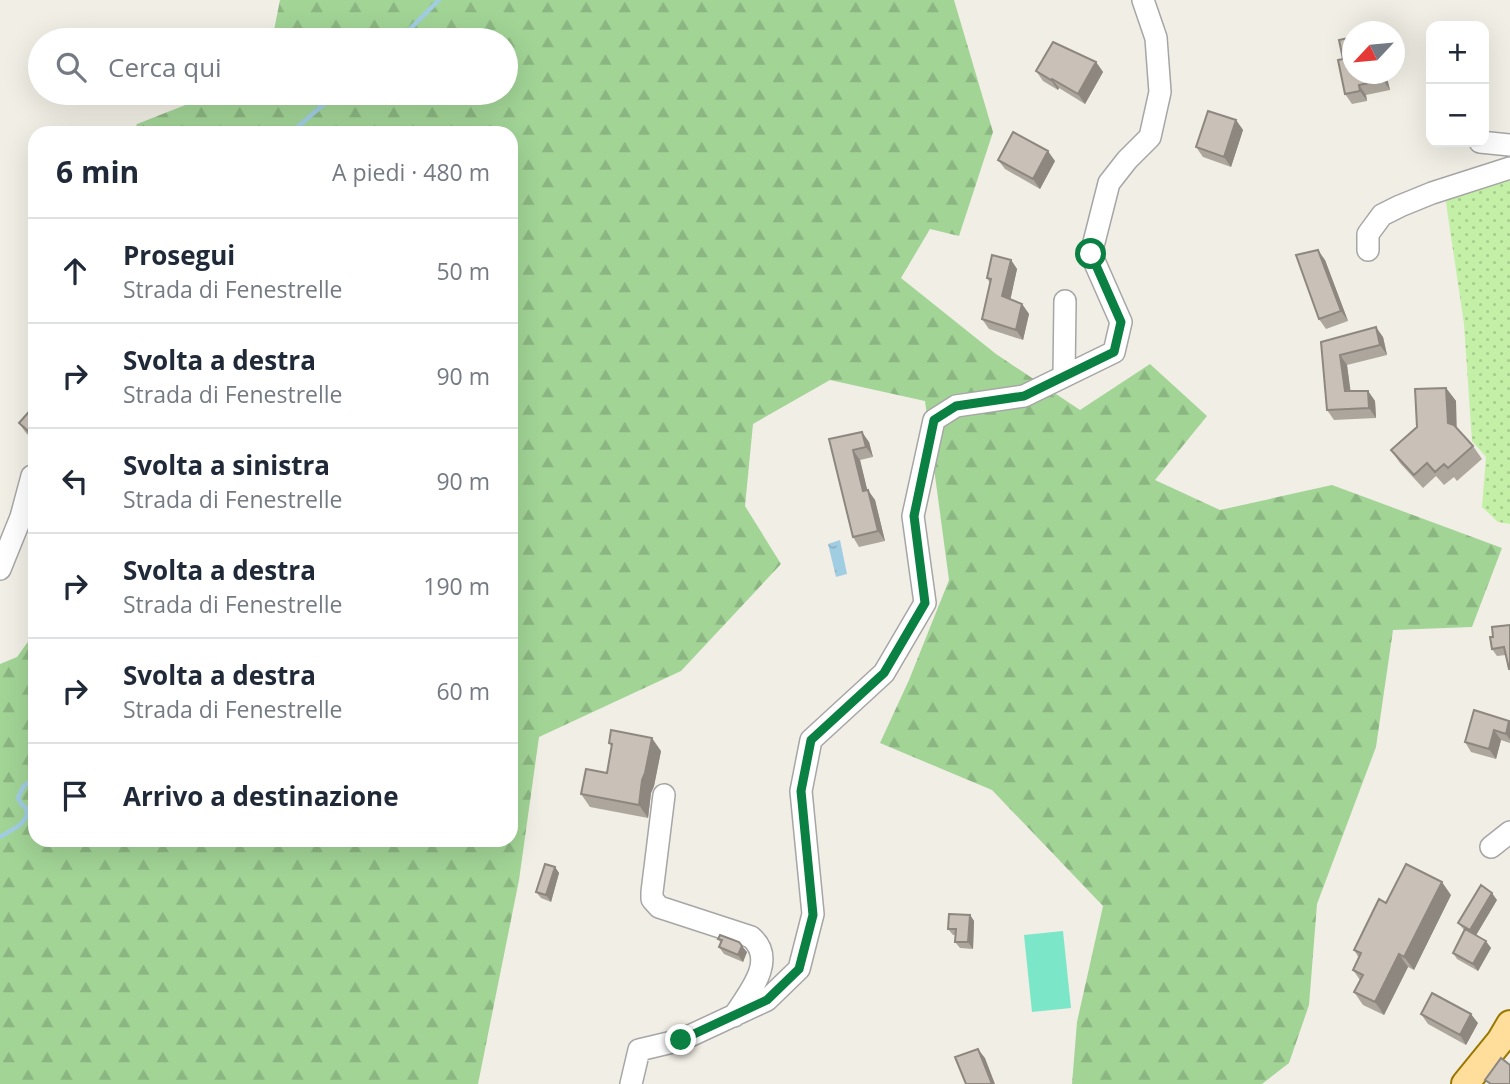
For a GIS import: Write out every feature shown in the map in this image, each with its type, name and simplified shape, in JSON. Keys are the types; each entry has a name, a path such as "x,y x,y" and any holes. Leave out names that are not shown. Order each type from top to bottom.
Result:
{"main road":[{"path":"1465,1084 1500,1041 1510,1024"}],"street":[{"path":"632,1084 639,1050 681,1040 767,1000 799,969 813,915 801,791 811,740 884,673 925,603 914,516 934,420 956,406 1024,396 1114,352 1121,322 1091,254 1109,183 1150,137 1160,92 1156,38 1143,0"},
{"path":"1489,143 1510,145"},
{"path":"1368,250 1368,234 1382,215 1432,193 1510,168"},
{"path":"1064,376 1065,301"},
{"path":"0,569 21,517 28,491"},
{"path":"664,795 652,899 659,907 751,937 757,941 761,950 762,960 755,984 734,1016"}],"green space":[{"path":"280,0 954,0 993,132 959,236 930,229 901,278 996,354 1080,410 1150,364 1207,416 1155,480 1220,510 1332,485 1502,548 1472,627 1393,630 1376,747 1317,904 1309,1005 1289,1063 1262,1084 1072,1084 1077,1022 1103,906 992,790 880,743 909,680 949,580 925,401 830,380 753,424 745,506 781,564 681,671 539,737 519,880 478,1084 0,1084 0,664 17,657 28,642 28,847 518,847 518,126 136,126 185,105 518,105 518,28 274,28"},
{"path":"1510,173 1510,524 1498,522 1482,507 1486,457 1472,441 1464,324 1445,196"},
{"path":"1063,931 1071,1008 1032,1012 1024,935"}],"water":[{"path":"840,540 847,574 836,577 828,544"}],"building":[{"path":"1053,42 1096,62 1078,94 1036,71"},
{"path":"1342,59 1342,79 1338,60"},
{"path":"1343,84 1364,84 1359,85 1360,91 1345,94"},
{"path":"1208,111 1236,120 1224,157 1196,147"},
{"path":"1013,132 1048,151 1033,179 998,160"},
{"path":"1318,250 1341,311 1319,319 1296,255"},
{"path":"992,255 1011,260 1002,296 1022,304 1016,330 982,319 991,279 987,278"},
{"path":"1376,327 1380,345 1340,355 1345,391 1368,391 1369,408 1327,410 1321,342"},
{"path":"1446,388 1448,423 1454,425 1473,446 1448,468 1444,464 1435,472 1427,463 1414,475 1391,450 1417,427 1415,389"},
{"path":"28,413 28,431 19,423"},
{"path":"862,432 866,447 853,450 863,491 868,490 878,531 853,537 829,439"},
{"path":"1510,625 1509,669 1504,647 1492,649 1490,637 1493,637 1492,627"},
{"path":"1474,710 1509,721 1506,734 1494,730 1489,749 1465,742"},
{"path":"611,730 652,738 639,805 581,794 586,769 607,773 612,744 609,743"},
{"path":"545,864 555,867 546,895 536,892"},
{"path":"1406,864 1442,882 1404,957 1399,954 1375,1002 1354,992 1363,975 1353,970 1361,953 1354,950 1379,899 1386,903"},
{"path":"1481,885 1492,893 1470,930 1458,923"},
{"path":"949,914 970,915 968,942 955,942 956,929 948,929"},
{"path":"1465,929 1486,941 1473,964 1453,953"},
{"path":"720,935 739,942 742,946 738,955 719,947 722,940 718,939"},
{"path":"1432,993 1471,1014 1460,1035 1421,1014"},
{"path":"978,1049 992,1084 966,1084 955,1057"},
{"path":"1501,1058 1510,1065 1510,1084 1491,1084 1485,1080"}],"waterway":[{"path":"411,28 439,0"},
{"path":"299,126 323,105"},
{"path":"0,837 20,825 27,816 26,808 18,798 28,783"}],"route":[{"path":"681,1040 767,1000 799,969 813,915 801,791 811,740 884,673 925,603 914,516 934,420 956,406 1024,396 1114,352 1121,322 1091,254"}]}
